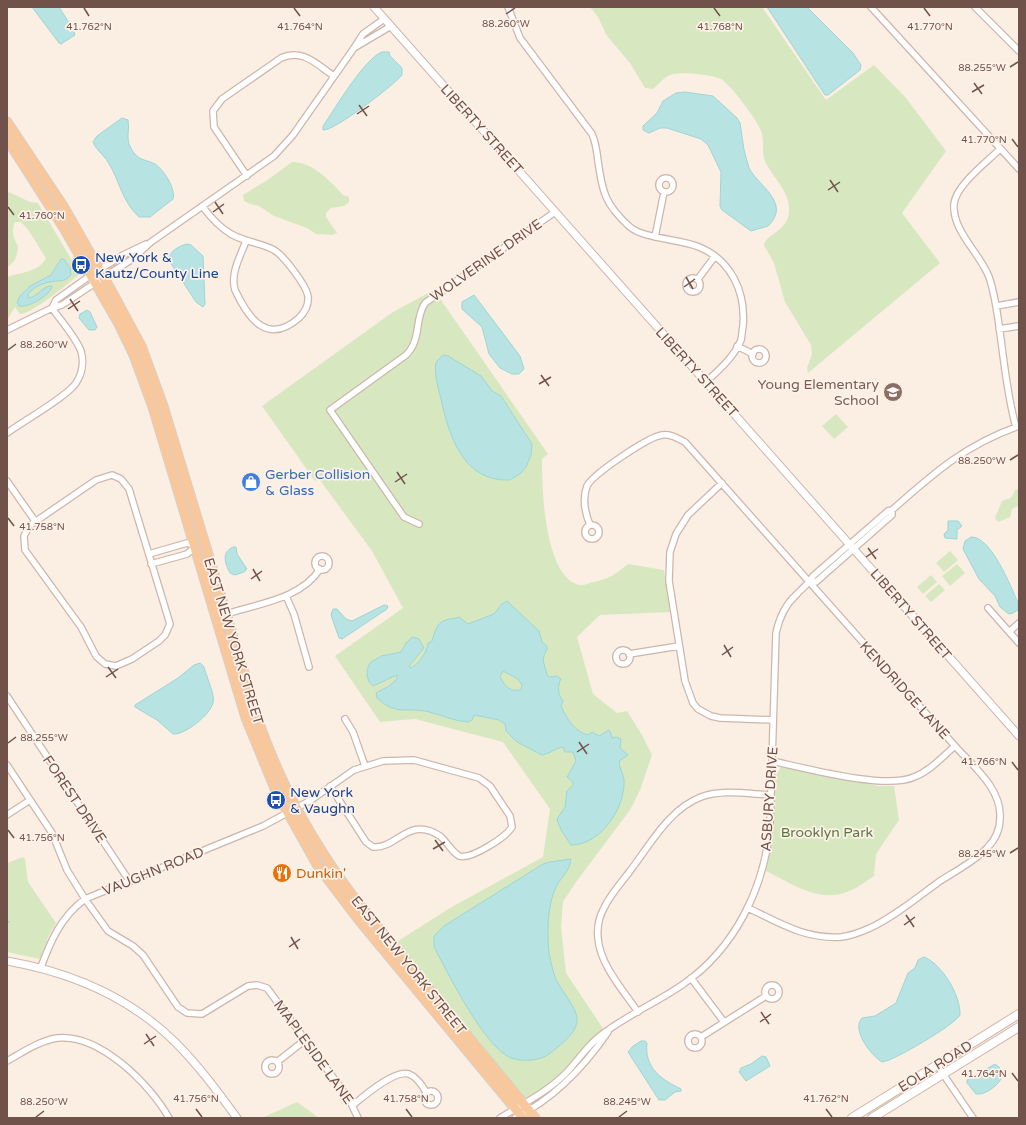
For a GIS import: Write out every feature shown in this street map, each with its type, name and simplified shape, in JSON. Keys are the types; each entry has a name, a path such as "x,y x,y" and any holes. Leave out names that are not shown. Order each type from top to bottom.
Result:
{"main road":[{"name":"EAST NEW YORK STREET","path":"7,122 44,176 102,274 135,334 152,374 248,724 263,762 287,813 310,852 341,899 523,1113"},
{"name":"EAST NEW YORK STREET","path":"7,139 50,204 93,278 119,324 140,371 200,545 226,614 261,729 273,760 296,808 321,852 353,897 523,1113"},
{"name":"EOLA ROAD","path":"852,1118 1019,1014"},
{"name":"EOLA ROAD","path":"872,1118 1019,1027"}],"street":[{"name":"LIBERTY STREET","path":"374,7 854,550 1018,733"},
{"path":"508,7 520,38 592,134 595,140 602,186 606,199 630,228 656,237 695,245 715,256 732,275 742,298 744,315 741,340 727,362 706,382"},
{"path":"871,7 1019,169"},
{"path":"975,7 1019,51"},
{"path":"7,330 52,308 62,305 93,278 102,274 123,255 151,242 204,207 274,156 293,135 363,34 384,19"},
{"path":"354,48 391,26"},
{"path":"246,176 214,127 212,116 218,102 281,58 293,54 305,56 334,76"},
{"path":"1000,149 963,185 954,203 957,222 986,271 996,306 1008,394 1017,427"},
{"path":"656,237 664,192"},
{"path":"204,207 214,221 224,230 246,241 276,251 286,261 306,291 308,303 303,314 282,330 268,330 258,325 235,290 233,284 234,274 246,241"},
{"name":"WOLVERINE DRIVE","path":"419,524 404,517 330,410 406,355 413,348 417,336 421,309 425,303 555,212"},
{"path":"52,308 56,300 93,278 131,260 151,242"},
{"path":"698,279 715,256"},
{"path":"996,306 1019,302"},
{"path":"7,433 66,393 76,383 80,374 82,360 81,351 52,308"},
{"path":"999,328 1019,326"},
{"path":"737,346 752,354"},
{"name":"ASBURY DRIVE","path":"523,1113 555,1083 593,1042 691,978 724,946 737,928 748,908 760,876 767,849 771,795 777,627 788,604 810,582 812,576 888,511 892,510 954,458 986,439 1017,427"},
{"name":"KENDRIDGE LANE","path":"590,525 586,513 585,498 586,491 592,480 618,459 656,436 670,435 684,442 991,787 999,802 1000,817 997,832 992,842 980,854 871,927 848,936 818,936 787,928 748,908"},
{"path":"112,475 121,480 129,489 149,554 151,564 170,618 169,628 159,641 132,659 116,666 106,664 96,656 81,627 25,550 24,542 26,531 35,521 96,480 112,475"},
{"path":"7,481 35,521"},
{"path":"722,483 688,515 676,534 670,552 669,581 687,690 698,709 711,716 720,718 773,720"},
{"name":"ASBURY DRIVE","path":"810,582 816,582 854,550 892,515 892,510"},
{"path":"149,554 187,543 200,545"},
{"path":"151,564 187,554 200,545"},
{"path":"226,614 286,596 308,582 320,569"},
{"path":"286,596 294,614 309,667"},
{"path":"988,608 1019,643"},
{"path":"1009,632 1019,623"},
{"path":"629,654 679,646"},
{"name":"FOREST DRIVE","path":"7,696 130,882"},
{"path":"345,719 353,732 365,766"},
{"path":"772,761 873,780 895,782 908,780 921,774 955,746"},
{"name":"VAUGHN ROAD","path":"41,967 58,928 74,909 85,900 263,826 296,808 344,776 365,766 383,761 414,760 479,778 490,786 510,816 512,827 505,835 468,857 459,856 440,836 426,830 412,830 384,845 373,847 366,842 330,786"},
{"path":"7,765 52,833 67,870 85,900"},
{"path":"638,1012 606,964 601,953 598,938 598,923 609,899 664,825 686,805 703,796 719,794 771,795"},
{"path":"7,815 30,800"},
{"name":"MAPLESIDE LANE","path":"85,900 108,931 133,946 143,955 174,1004 186,1013 196,1014 206,1012 248,986 256,985 267,988 352,1105 358,1118"},
{"path":"7,961 41,967 86,982 130,1006 155,1024 192,1060 237,1118"},
{"path":"691,978 724,1022"},
{"path":"701,1037 766,996"},
{"name":"ASBURY DRIVE","path":"500,1118 523,1113 558,1090 595,1049 608,1031"},
{"path":"7,1061 50,1040 64,1038 83,1040 98,1047 131,1073 159,1102 169,1118"},
{"path":"277,1062 305,1040"},
{"path":"937,1065 973,1118"},
{"path":"352,1105 391,1077 401,1073 413,1076 426,1092"}],"green space":[{"path":"590,7 762,7 826,100 874,65 906,98 946,151 902,213 940,263 808,373 807,368 812,354 811,345 785,302 774,263 764,245 765,241 784,224 789,213 789,205 781,186 768,168 765,161 763,154 763,139 759,126 731,88 721,79 716,77 680,73 670,75 653,89 645,88 630,63 607,36 598,17"},
{"path":"292,162 307,165 314,169 327,178 343,195 349,197 349,202 344,206 331,208 326,213 326,217 337,233 332,235 316,234 307,228 274,216 259,206 244,201 243,195 266,181"},
{"path":"9,192 30,202 38,203 80,274 33,309 20,314 15,307 7,320 7,277 34,269 43,263 46,258 25,226 21,222 15,222 13,231 18,246 17,253 14,261 7,267 7,193","holes":["61,259 64,259 70,268 58,282 46,283 31,291 28,294 28,298 36,295 48,286 29,305 17,302 25,290 51,275"]},
{"path":"434,290 548,454 542,459 544,509 547,530 558,566 567,578 579,585 600,581 616,573 628,564 664,570 670,612 600,615 577,637 593,694 617,713 627,711 652,755 640,790 630,810 576,882 563,902 561,927 566,973 604,1030 547,1085 540,1091 524,1099 395,943 450,908 543,857 550,809 503,742 415,719 380,722 335,656 403,608 372,551 319,479 315,481 262,406 393,312"},
{"path":"836,414 848,427 834,439 822,426"},
{"path":"1019,489 1018,506 1012,509 1010,517 998,522 995,518 1002,501 1011,498 1015,490"},
{"path":"950,551 958,560 944,572 936,563"},
{"path":"957,564 965,573 950,586 942,576"},
{"path":"931,575 937,582 923,594 917,587"},
{"path":"939,584 945,590 931,602 925,596"},
{"path":"215,604 231,644 266,751 249,715"},
{"name":"Brooklyn Park","path":"781,767 878,786 894,786 899,820 876,854 874,876 850,891 836,895 826,895 795,886 766,871 773,829 775,777"},
{"path":"23,857 25,859 28,882 56,923 49,935 40,959 7,952 7,863"},
{"path":"322,865 483,1061 420,991 360,916"},
{"path":"930,1074 932,1077 867,1117 868,1112"},
{"path":"297,1102 319,1118 262,1118"}],"water":[{"path":"32,7 59,7 73,29 75,35 61,44 59,43"},
{"path":"767,7 807,7 853,53 861,65 860,70 828,95 825,95"},
{"path":"382,52 389,52 390,56 402,68 402,75 350,116 329,129 323,130 323,126 359,74 375,56"},
{"path":"685,92 713,96 737,118 740,123 744,150 749,168 775,202 776,210 774,218 768,226 751,231 722,210 720,206 721,172 708,145 701,139 667,128 660,128 649,133 643,130 643,126 657,113 663,101 676,93"},
{"path":"122,118 128,120 128,140 134,153 139,158 155,164 165,175 173,190 173,199 150,217 139,217 133,211 124,197 108,162 93,142 97,136"},
{"path":"187,244 191,245 203,256 205,304 203,307 196,302 168,259 175,249"},
{"path":"61,259 64,259 70,268 71,275 64,280 38,286 28,294 28,298 35,296 46,287 52,287 47,294 38,301 28,305 19,306 17,302 20,296 30,286 51,275"},
{"path":"474,295 520,356 524,369 519,374 512,374 500,368 489,354 482,327 462,309 462,302"},
{"path":"87,310 90,312 97,327 95,330 89,330 79,318 80,314"},
{"path":"443,355 448,356 481,376 492,391 501,396 532,444 531,455 526,467 520,474 510,480 494,479 481,473 470,465 461,454 454,441 444,413 436,376 436,362"},
{"path":"948,521 958,521 962,526 957,530 957,539 945,538 944,534 948,530"},
{"path":"971,537 978,539 993,553 1018,603 1018,610 1013,613 1009,614 1000,607 995,596 979,579 963,549 965,541"},
{"path":"236,547 237,554 247,569 244,572 235,575 230,573 225,558 225,555 229,549"},
{"path":"507,601 539,631 542,642 547,646 543,659 547,675 550,677 557,676 561,679 559,690 563,701 561,706 572,724 579,731 588,735 592,732 599,736 609,730 612,738 616,737 621,739 620,748 628,755 619,761 624,779 624,790 616,812 601,832 592,839 582,843 571,845 561,830 557,819 565,807 567,791 573,785 573,782 567,777 576,761 573,752 565,752 563,747 542,755 517,742 506,731 505,724 499,720 474,715 472,720 468,722 421,710 396,709 384,704 377,698 376,693 389,686 397,679 397,675 373,686 369,681 367,671 371,662 381,656 401,652 406,643 412,637 419,639 424,648 409,666 410,668 422,658 428,643 432,641 436,628 440,623 448,619 459,617 468,624 494,614 502,604","holes":["503,671 518,679 522,685 521,690 513,690 508,688 500,677"]},
{"path":"384,605 388,606 387,609 342,639 339,638 331,615 333,609 337,609 346,619 352,621"},
{"path":"200,663 204,667 212,690 213,703 207,713 190,728 173,734 157,720 135,707 135,705 178,678 194,665"},
{"path":"571,859 569,867 558,883 553,894 549,911 548,937 549,953 554,974 557,982 575,1011 577,1017 576,1027 566,1040 549,1054 541,1058 521,1060 511,1058 490,1040 478,1025 457,991 434,947 434,936 444,926 543,864"},
{"path":"924,957 931,961 944,973 954,990 960,1015 948,1026 923,1042 898,1056 882,1062 873,1054 864,1042 859,1029 859,1023 862,1018 875,1016 896,1003 908,973 915,968 918,960"},
{"path":"641,1041 645,1041 647,1043 648,1059 651,1066 667,1082 681,1089 681,1091 675,1092 665,1100 659,1100 628,1052 633,1046"},
{"path":"762,1056 766,1057 770,1066 746,1081 739,1072 741,1068 751,1064"},
{"path":"995,1064 1000,1068 1001,1079 990,1090 976,1094 967,1083 967,1080"}],"place":[{"name":"New York & Kautz/County Line","path":"81,265"},
{"name":"Young Elementary School","path":"893,392"},
{"name":"Gerber Collision & Glass","path":"251,482"},
{"name":"New York & Vaughn","path":"276,800"},
{"name":"Dunkin'","path":"282,873"}]}
